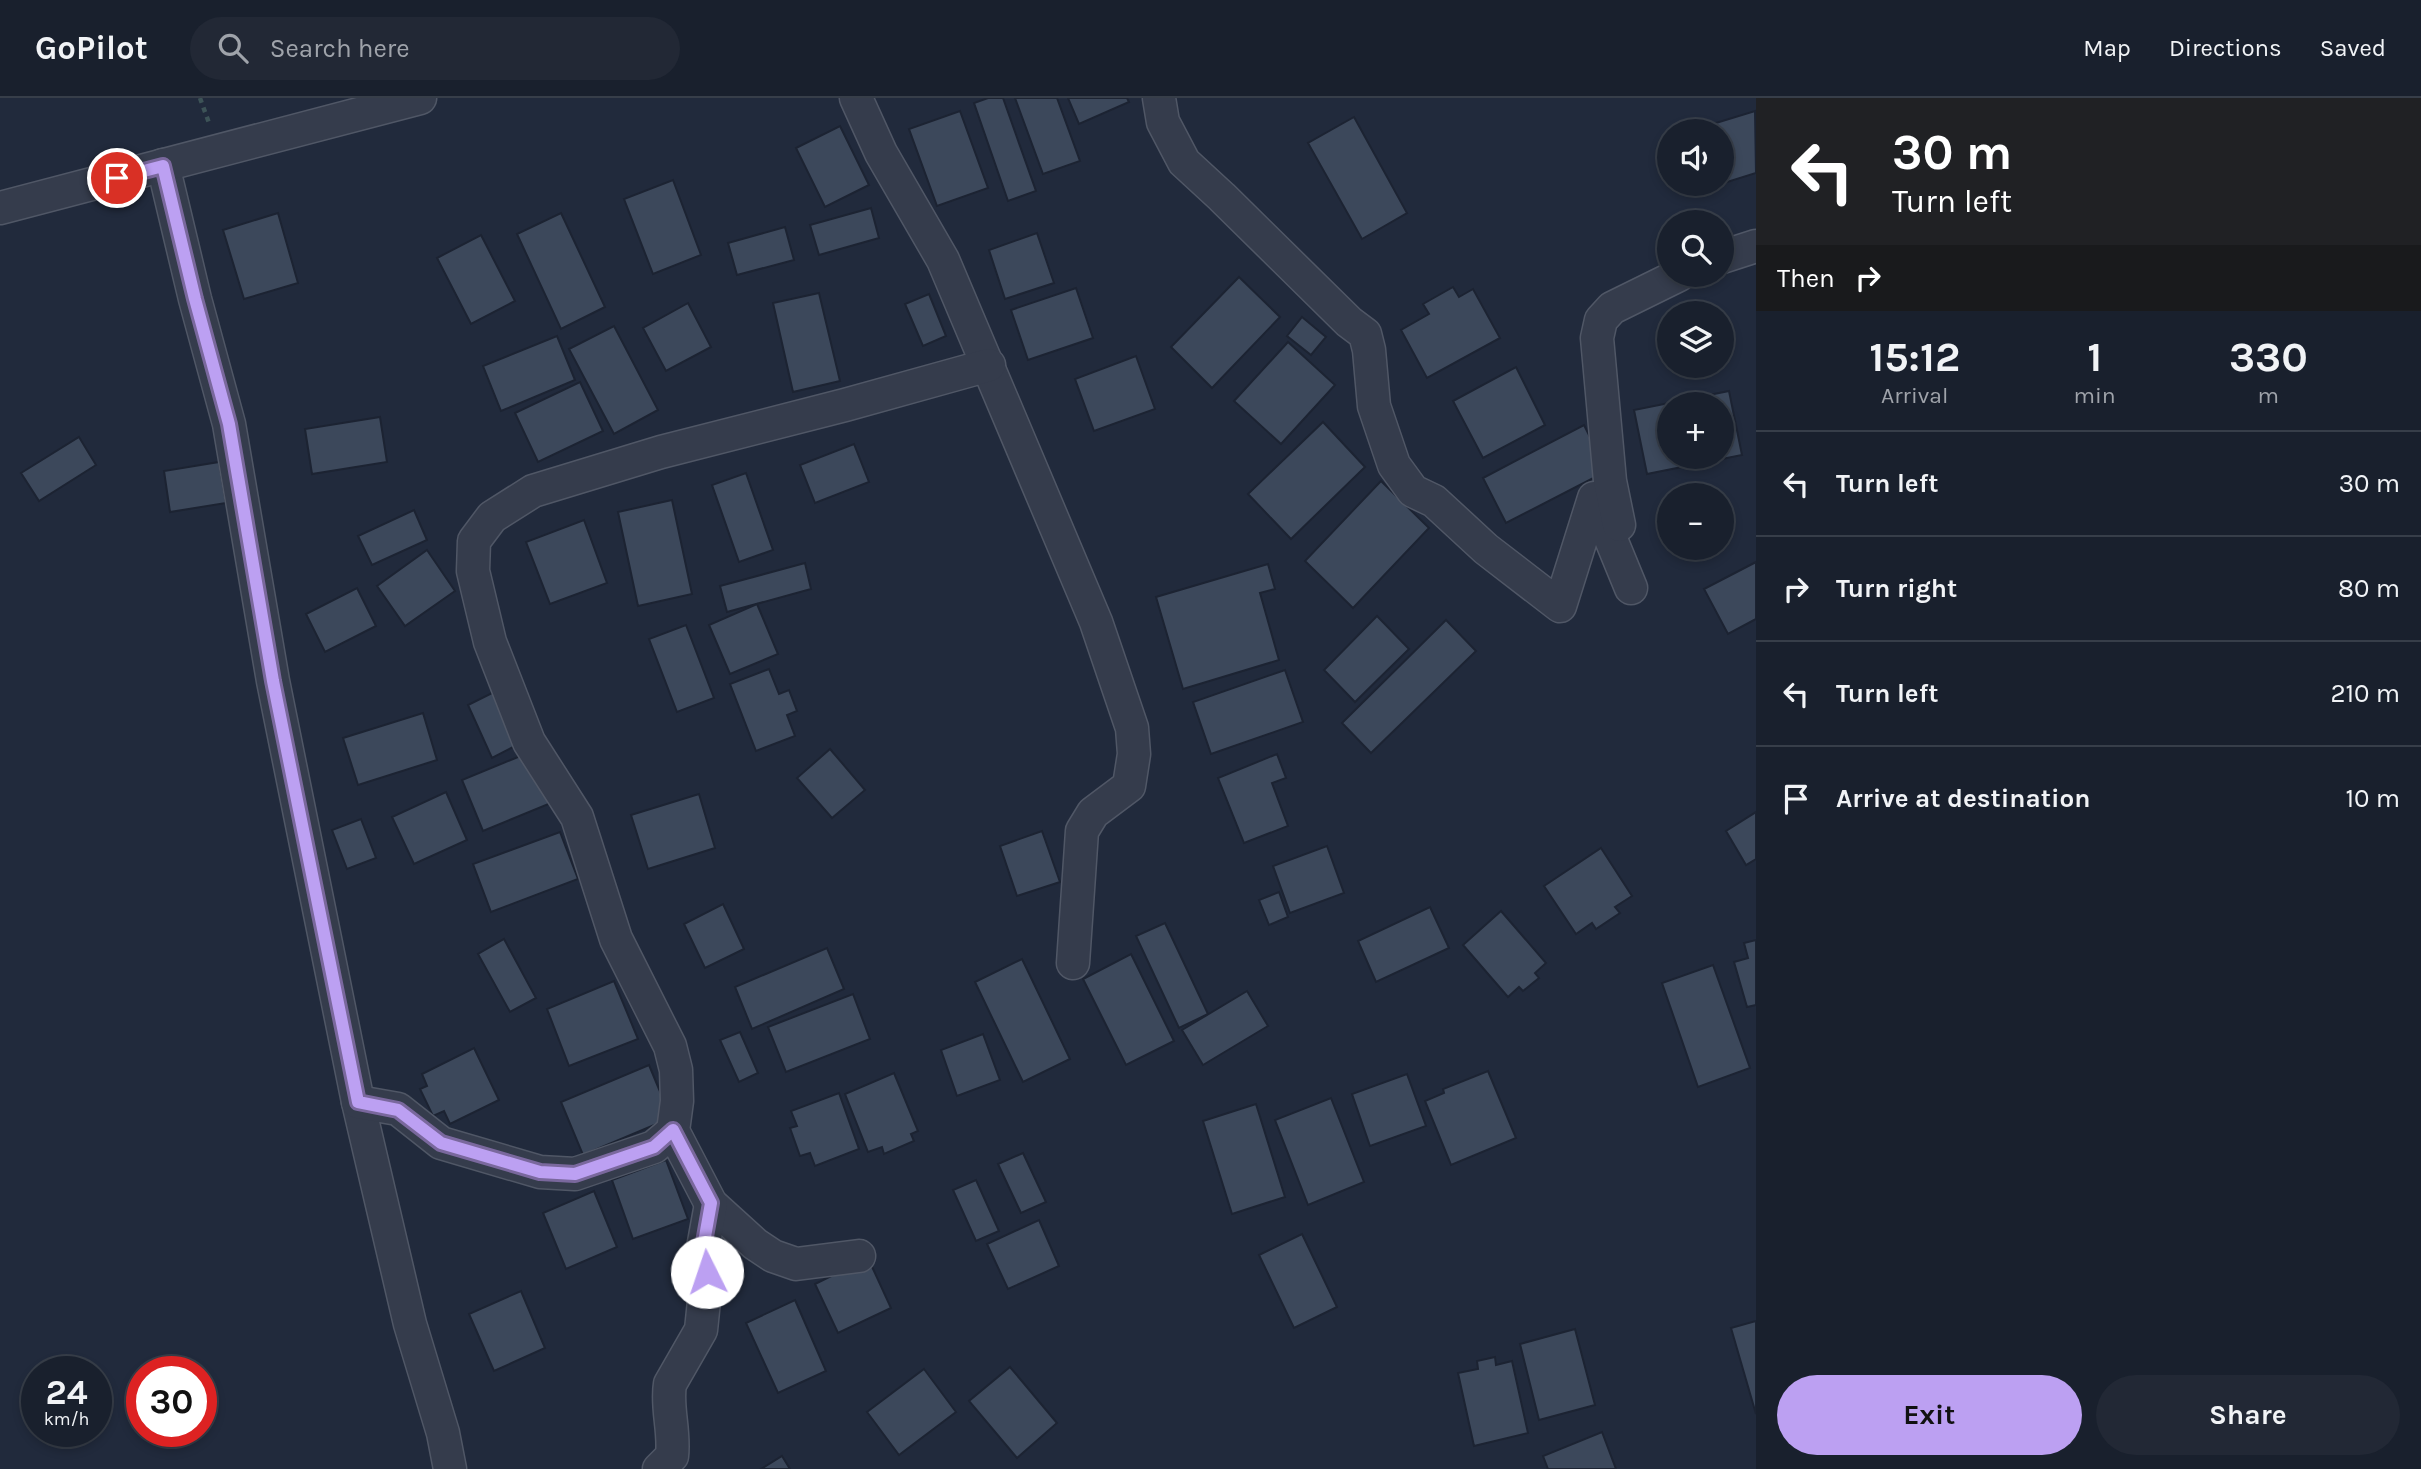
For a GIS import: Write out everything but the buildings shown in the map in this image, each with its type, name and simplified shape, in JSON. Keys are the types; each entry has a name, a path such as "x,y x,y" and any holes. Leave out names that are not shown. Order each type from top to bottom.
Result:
{"street":[{"path":"0,208 420,98"},
{"path":"856,98 881,153 943,260 1096,622 1132,728 1134,754 1129,786 1093,813 1082,831 1073,963"},
{"path":"1159,98 1163,122 1184,162 1364,334 1369,350 1374,406 1394,465 1413,491 1434,501 1486,549 1560,606 1594,498 1631,588 1610,481 1597,338 1601,320 1612,309 1657,286"},
{"path":"163,166 229,424 273,681 358,1102 410,1324 443,1433 450,1469"},
{"path":"1734,253 1756,246"},
{"path":"859,1256 796,1264 773,1256 755,1244 711,1203 673,1130 677,1101 676,1070 670,1046 616,939 577,817 529,742 495,655 473,570 474,541 492,517 533,491 661,452 989,365"},
{"path":"358,1102 398,1110 441,1143 540,1172 575,1174 654,1147 673,1130"},
{"path":"659,1469 672,1456 670,1384 701,1330 707,1272 703,1248 711,1203"},
{"path":"703,1248 755,1244"}],"route":[{"path":"117,178 163,166 229,424 273,681 358,1102 398,1110 441,1143 540,1172 575,1174 654,1147 673,1130 711,1203 703,1248 707,1272"}]}
